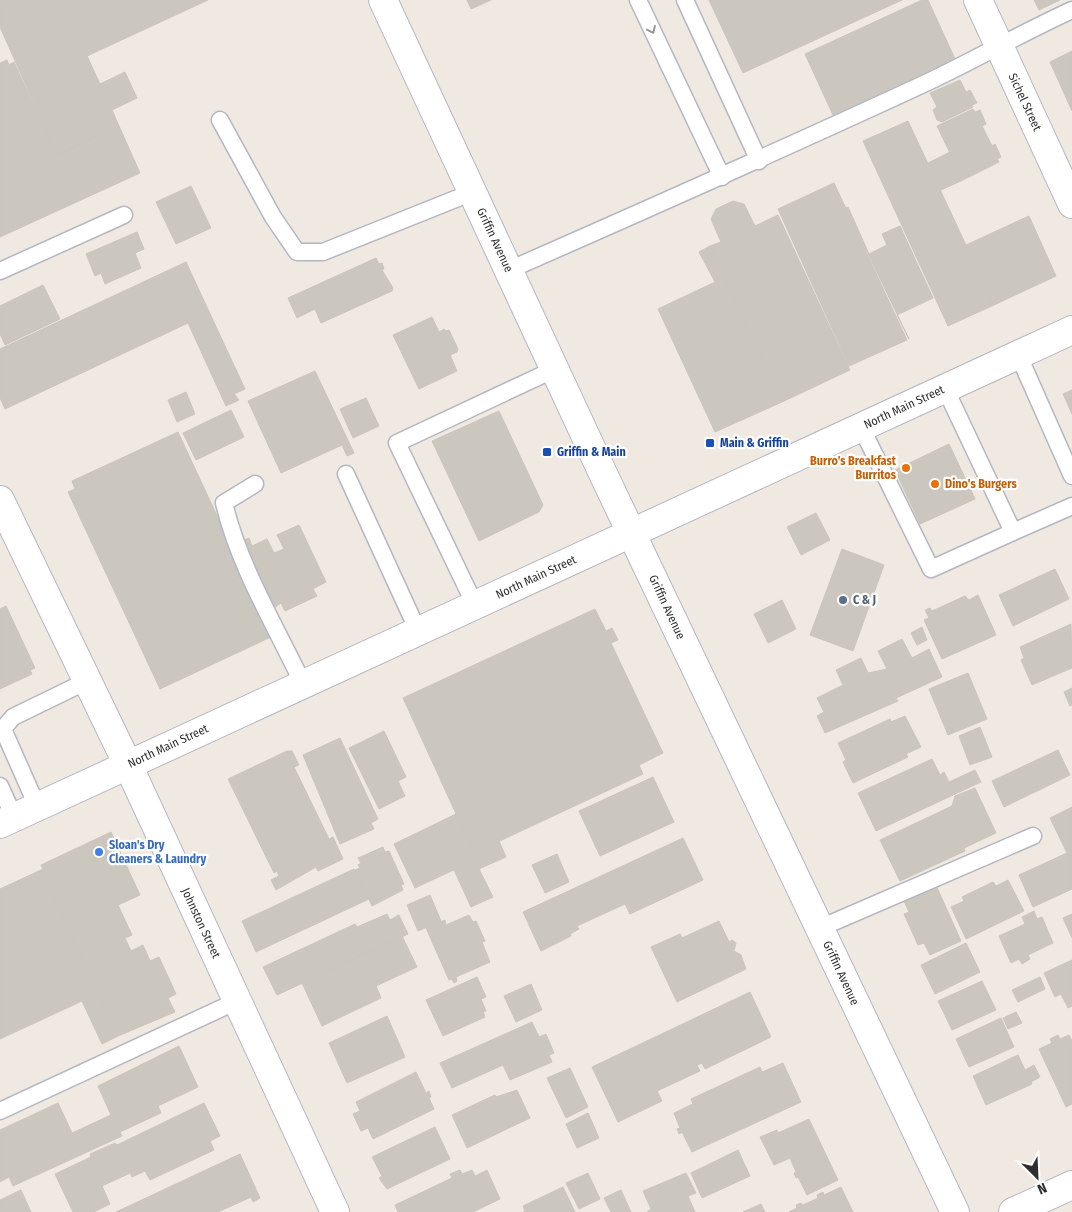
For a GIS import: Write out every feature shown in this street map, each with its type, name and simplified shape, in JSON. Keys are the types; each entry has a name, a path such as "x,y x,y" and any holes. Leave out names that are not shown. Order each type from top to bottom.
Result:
{"main road":[{"name":"Griffin Avenue","path":"383,0 555,369 955,1212"},
{"name":"Sichel Street","path":"978,0 1072,204"},
{"name":"North Main Street","path":"17,816 1072,330"},
{"name":"Johnston Street","path":"0,500 128,765 335,1212"},
{"path":"1014,1212 1072,1184"}],"lane":[{"path":"638,0 722,176"},
{"path":"685,0 759,161"},
{"path":"509,270 759,161 1072,10"},
{"path":"220,120 273,217 297,252 323,252 473,192"},
{"path":"0,271 124,215"},
{"path":"1018,354 1072,476"},
{"path":"475,605 397,442 555,369"},
{"path":"945,388 1012,532"},
{"path":"861,427 931,569 1072,506"},
{"path":"346,474 418,631"},
{"path":"255,484 224,503 231,532 303,684"},
{"path":"17,816 3,729 13,717 87,681"},
{"path":"0,786 17,816"},
{"path":"820,928 1033,836"},
{"path":"0,1111 237,1001"}],"building":[{"path":"0,0 208,0 87,56 100,84 125,72 137,98 112,110 119,126 57,155 0,27"},
{"path":"467,0 491,0 471,9"},
{"path":"709,0 902,0 743,73"},
{"path":"922,0 928,0 955,59 833,115 805,54"},
{"path":"1034,0 1060,0 1039,10"},
{"path":"1072,51 1072,111 1050,62"},
{"path":"7,60 9,65 14,62 57,155 119,126 140,173 0,237 0,63"},
{"path":"960,80 966,92 970,90 977,103 972,105 973,107 942,122 937,120 933,110 937,107 930,93"},
{"path":"973,109 975,112 980,110 986,124 982,126 992,146 995,144 1001,157 997,159 999,162 963,180 937,126"},
{"path":"908,121 994,305 948,326 863,141"},
{"path":"950,152 963,180 941,190 928,163"},
{"path":"834,183 907,340 849,366 778,209"},
{"path":"191,186 211,228 176,244 156,202"},
{"path":"733,201 744,204 755,226 778,215 850,370 782,402 710,246 721,242 711,219 716,209"},
{"path":"848,207 869,254 887,245 882,234 900,226 933,298 897,315 846,208"},
{"path":"1029,216 1056,276 994,305 966,245"},
{"path":"137,232 144,249 135,253 141,268 105,284 101,273 95,276 86,254"},
{"path":"710,246 782,402 715,432 658,309 715,282 699,252"},
{"path":"376,258 379,264 382,263 384,269 382,270 393,288 392,291 321,323 315,309 297,318 288,298"},
{"path":"186,262 245,389 234,394 239,400 226,406 188,323 5,409 0,398 0,349"},
{"path":"43,285 60,319 5,345 0,334 0,306"},
{"path":"432,317 439,332 444,329 446,331 449,330 458,349 457,352 450,355 457,371 419,389 393,335"},
{"path":"315,371 354,453 347,456 342,445 281,473 248,401"},
{"path":"1072,390 1072,414 1063,394"},
{"path":"186,392 195,414 177,422 168,400"},
{"path":"366,398 379,426 353,438 340,409"},
{"path":"231,410 244,437 196,460 183,433"},
{"path":"499,411 543,505 539,512 479,541 432,441"},
{"path":"178,432 273,636 160,689 68,492 75,489 72,481"},
{"name":"Dino's Burgers","path":"949,444 975,499 920,524 895,470"},
{"path":"816,513 830,540 801,555 787,527"},
{"path":"299,525 326,582 313,589 317,596 285,611 281,603 270,611 240,542 249,538 252,546 267,539 274,553 284,549 277,535"},
{"path":"842,549 884,565 853,651 810,635"},
{"path":"1055,569 1069,599 1013,626 999,595"},
{"path":"978,595 996,635 942,659 924,620 929,618 925,610 930,608 932,611 965,596 969,600"},
{"path":"782,600 796,629 768,643 754,614"},
{"path":"6,606 35,668 30,670 32,674 0,689 0,609"},
{"path":"595,609 606,631 612,628 618,640 611,643 663,753 639,765 643,774 474,853 403,698"},
{"path":"1071,624 1072,668 1032,685 1021,660 1024,658 1020,647"},
{"path":"922,627 927,640 917,645 911,633"},
{"path":"902,639 912,658 929,649 942,677 896,698 898,701 825,733 817,716 824,712 817,698 843,685 836,670 861,658 868,673 887,669 878,651"},
{"path":"968,673 987,719 948,735 929,689"},
{"path":"1072,688 1072,705 1070,706 1064,692"},
{"path":"905,716 921,747 906,754 908,757 853,783 843,762 846,760 838,743 890,719 891,722"},
{"path":"980,727 992,757 970,765 959,736"},
{"path":"384,731 406,777 398,781 405,796 379,809 349,748"},
{"path":"340,738 378,819 371,823 374,829 340,844 303,755"},
{"path":"1058,750 1070,775 1004,807 992,781"},
{"path":"287,751 292,751 299,765 294,767 329,839 333,837 343,859 318,871 316,867 276,890 271,880 279,876 277,871 274,873 228,779"},
{"path":"932,759 940,775 944,772 949,782 975,770 981,782 876,831 858,793"},
{"path":"653,777 674,822 600,856 579,811"},
{"path":"975,788 996,833 964,848 965,851 900,881 880,840 952,806 955,796"},
{"path":"1072,807 1072,889 1033,907 1019,875 1067,853 1050,818"},
{"path":"456,814 477,859 415,888 394,844"},
{"path":"111,832 140,895 118,905 132,935 125,938 131,951 143,945 150,961 159,957 176,994 168,998 175,1012 118,1036 41,870 43,869 41,865"},
{"path":"683,838 703,880 630,914 625,904 577,926 579,929 570,934 571,936 541,951 523,912"},
{"path":"499,841 506,857 481,868 474,853"},
{"path":"383,847 385,852 389,851 404,884 401,885 403,890 372,906 355,870 360,868 358,865 361,863 358,858"},
{"path":"557,854 569,882 545,893 532,865"},
{"path":"477,859 481,868 479,869 493,897 471,907 454,870"},
{"path":"354,869 369,899 256,952 242,921"},
{"path":"41,870 118,1036 102,1044 82,1001 0,1039 0,889"},
{"path":"1008,880 1024,911 966,939 951,907 964,901 962,897 993,882 996,886"},
{"path":"935,883 961,941 930,955 924,943 918,945 904,914 909,912 903,899"},
{"path":"430,895 441,921 418,931 407,905"},
{"path":"1034,911 1037,919 1042,917 1053,943 1028,955 1030,959 1022,964 1019,959 1011,963 999,936 1025,924 1022,917"},
{"path":"387,914 390,920 399,915 408,934 277,995 263,967 355,924 357,927"},
{"path":"1072,914 1072,938 1063,918"},
{"path":"469,915 473,922 476,921 485,941 482,942 490,962 456,977 457,981 454,983 452,979 449,980 426,928 445,920 446,925"},
{"path":"719,921 729,942 732,940 736,943 734,951 741,955 746,969 677,1002 651,947 680,934 682,938"},
{"path":"402,936 417,967 376,986 381,998 322,1026 302,983"},
{"path":"966,943 980,972 935,994 921,965"},
{"path":"1072,960 1072,1006 1068,1008 1061,994 1055,997 1044,973"},
{"path":"477,977 486,997 481,999 486,1011 483,1012 485,1017 443,1036 426,1000"},
{"path":"1040,977 1045,989 1018,1002 1012,990"},
{"path":"982,981 996,1010 952,1030 938,1001"},
{"path":"531,984 542,1010 516,1022 504,996"},
{"path":"750,992 771,1037 705,1069 702,1063 697,1065 700,1071 657,1091 662,1101 618,1122 592,1067"},
{"path":"1016,1012 1022,1023 1008,1029 1003,1018"},
{"path":"387,1016 405,1057 347,1083 329,1043"},
{"path":"1001,1018 1014,1047 969,1067 956,1039"},
{"path":"532,1022 539,1037 546,1034 554,1053 549,1055 552,1062 510,1080 503,1065 452,1088 440,1063"},
{"path":"1058,1035 1060,1039 1069,1035 1072,1041 1072,1104 1066,1107 1039,1049 1052,1043 1050,1039"},
{"path":"179,1046 198,1087 158,1106 161,1113 120,1132 122,1136 13,1186 9,1177 0,1182 0,1130 58,1103 72,1133 111,1115 98,1086"},
{"path":"1018,1055 1025,1070 1034,1065 1040,1077 1031,1082 1032,1084 986,1105 973,1076"},
{"path":"783,1063 801,1102 692,1152 682,1132 679,1134 677,1129 680,1128 674,1113 693,1104 691,1099 760,1067 762,1072"},
{"path":"570,1068 588,1107 566,1118 547,1078"},
{"path":"416,1072 426,1093 429,1091 431,1097 429,1098 434,1109 373,1139 368,1128 361,1131 353,1114 360,1111 356,1102"},
{"path":"517,1090 530,1118 467,1148 452,1115 495,1095 496,1097"},
{"path":"204,1103 220,1136 210,1141 214,1150 150,1180 145,1171 132,1177 130,1173 102,1186 110,1204 94,1212 73,1212 55,1174 91,1157 90,1154 115,1143 117,1145"},
{"path":"588,1113 599,1138 577,1148 566,1124"},
{"path":"809,1119 838,1180 807,1195 798,1177 796,1178 794,1173 796,1172 790,1158 774,1165 760,1137 777,1130 778,1133"},
{"path":"435,1127 450,1159 387,1189 379,1178 382,1176 372,1157"},
{"path":"738,1150 750,1176 702,1198 691,1173"},
{"path":"240,1154 260,1198 253,1202 251,1197 218,1212 116,1212"},
{"path":"460,1170 462,1174 472,1170 475,1176 487,1170 500,1199 473,1212 398,1212 395,1205 452,1178 450,1174"},
{"path":"588,1173 600,1199 579,1209 566,1183"},
{"path":"686,1173 696,1193 688,1196 695,1212 647,1212 651,1209 643,1191"},
{"path":"563,1187 575,1212 523,1212 525,1211 523,1206"},
{"path":"841,1187 853,1212 789,1212 797,1208 796,1205 801,1203 803,1205 818,1198 817,1195 823,1192 824,1195"},
{"path":"21,1190 31,1212 0,1212 0,1200"},
{"path":"621,1190 631,1212 611,1212 604,1198"},
{"path":"761,1204 765,1212 743,1212"}],"place":[{"name":"Main & Griffin","path":"710,443"},
{"name":"Griffin & Main","path":"547,452"},
{"name":"Burro's Breakfast Burritos","path":"906,468"},
{"name":"Dino's Burgers","path":"935,484"},
{"name":"C & J","path":"843,600"},
{"name":"Sloan's Dry Cleaners & Laundry","path":"99,852"}]}
